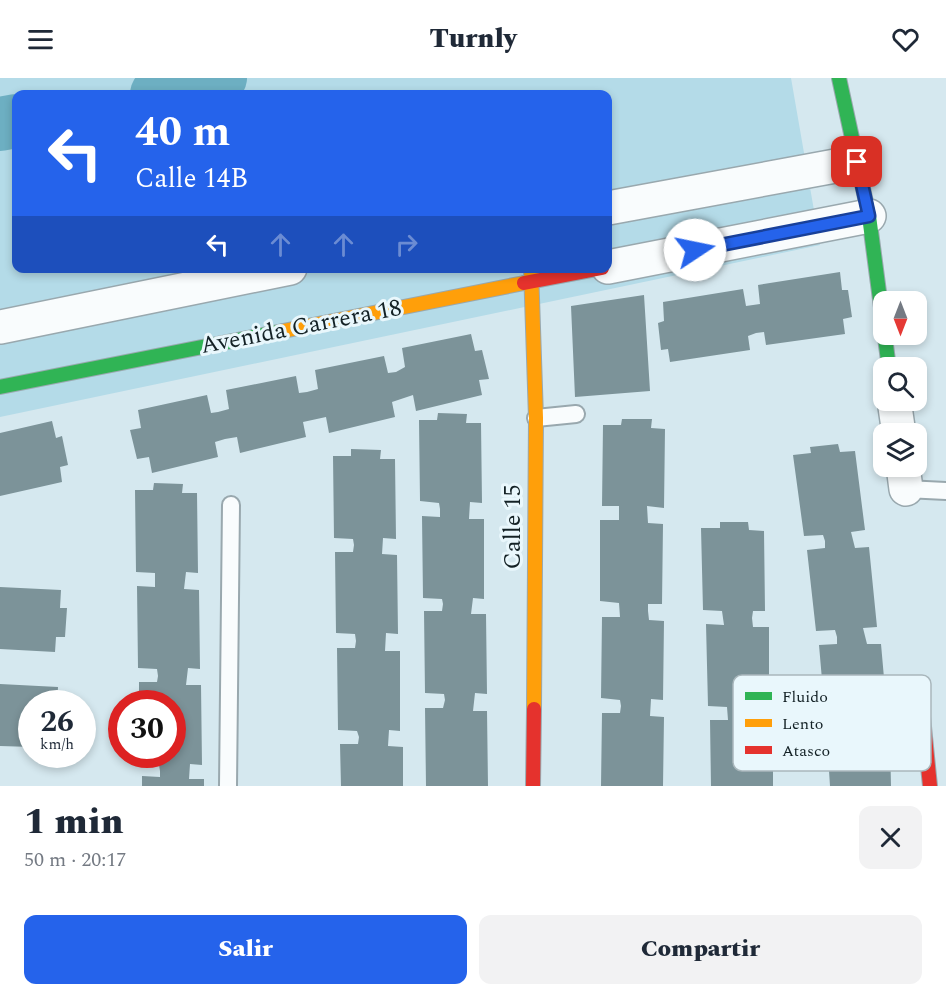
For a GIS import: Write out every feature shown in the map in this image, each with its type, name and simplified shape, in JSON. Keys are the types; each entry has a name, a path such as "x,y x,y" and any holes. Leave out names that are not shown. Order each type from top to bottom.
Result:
{"street":[{"path":"839,78 869,216 888,357"},
{"path":"612,207 857,162"},
{"path":"612,266 869,216"},
{"path":"0,327 265,273"},
{"name":"Avenida Carrera 18","path":"0,387 531,275 551,273"},
{"name":"Calle 15","path":"531,275 536,418 533,786"},
{"path":"928,771 930,786"}],"lane":[{"path":"536,418 576,414"},
{"path":"904,478 946,491"},
{"path":"228,786 231,505"}],"shaded area":[{"path":"0,78 791,78 820,245 0,417"}],"building":[{"path":"840,272 842,290 848,290 852,317 843,319 845,334 766,345 764,332 756,333 748,336 750,350 670,362 668,349 661,350 658,323 664,321 663,302 743,289 746,306 760,304 758,285"},
{"path":"644,295 650,391 575,397 571,306"},
{"path":"471,334 475,351 482,350 489,379 479,380 482,395 416,411 413,395 392,402 395,417 329,433 326,417 303,422 306,437 240,453 237,437 225,439 215,442 218,457 152,473 149,457 137,459 130,430 141,428 138,410 207,395 211,413 218,412 229,409 226,390 296,376 299,393 307,392 318,389 315,370 384,356 388,373 396,372 405,367 402,348"},
{"path":"438,413 467,414 466,423 481,423 482,503 470,502 469,519 484,519 484,599 473,598 471,614 486,614 487,694 475,693 473,711 487,711 488,786 426,786 425,708 443,708 445,700 444,694 425,693 424,611 442,611 443,604 442,599 423,598 422,516 440,517 440,509 439,503 420,501 419,420 437,420"},
{"path":"622,419 652,419 651,428 665,429 664,508 647,506 648,523 663,524 662,604 648,604 648,611 649,620 664,621 663,700 651,699 650,716 664,717 663,786 601,786 602,713 620,713 621,706 620,700 601,698 602,617 620,617 619,603 600,601 600,520 619,520 619,506 602,506 603,425 621,425"},
{"path":"52,421 56,438 62,436 68,465 60,467 62,482 0,496 0,433"},
{"path":"838,444 840,452 855,451 865,530 851,532 855,548 869,547 877,627 863,628 867,644 881,644 884,675 822,675 819,645 837,644 837,637 835,630 816,631 807,550 825,548 825,541 823,535 804,536 793,455 811,453 810,447"},
{"path":"351,449 381,450 380,459 395,459 396,539 383,538 382,554 397,555 398,634 386,633 385,651 400,651 400,731 389,730 388,746 403,747 403,786 341,786 340,744 358,744 359,737 357,731 338,730 337,648 355,648 356,641 355,634 336,633 335,552 353,552 354,545 353,539 334,538 333,456 351,456"},
{"path":"154,483 183,484 182,493 197,493 198,573 186,572 184,589 199,590 200,669 188,668 186,685 201,685 202,765 190,764 189,779 204,779 204,786 142,786 142,776 160,777 160,768 186,768 186,690 139,690 139,682 157,682 158,676 157,669 138,668 137,586 155,587 155,573 136,572 135,490 153,490"},
{"path":"720,522 748,522 749,530 764,531 765,611 753,611 752,618 753,627 769,627 769,675 733,675 733,771 773,771 773,786 711,786 710,720 728,720 727,707 708,706 706,624 724,625 722,611 703,610 701,528 720,528"},
{"path":"0,587 61,590 60,608 67,608 65,637 56,637 55,652 0,649"},
{"path":"0,684 58,687 58,690 18,690 18,747 0,746"},
{"path":"829,771 891,771 891,786 830,786"}],"waterway":[{"path":"173,90 220,78"},
{"path":"0,124 12,122"}],"traffic: fast":[{"path":"839,78 869,216 888,357"},
{"path":"0,387 283,331"}],"traffic: slow":[{"path":"531,273 536,418 534,709"},
{"path":"283,331 524,283"}],"traffic: jam":[{"path":"524,283 576,273"},
{"path":"533,786 534,709"},
{"path":"928,771 930,786"}],"route":[{"path":"695,250 869,216 857,162"}]}
